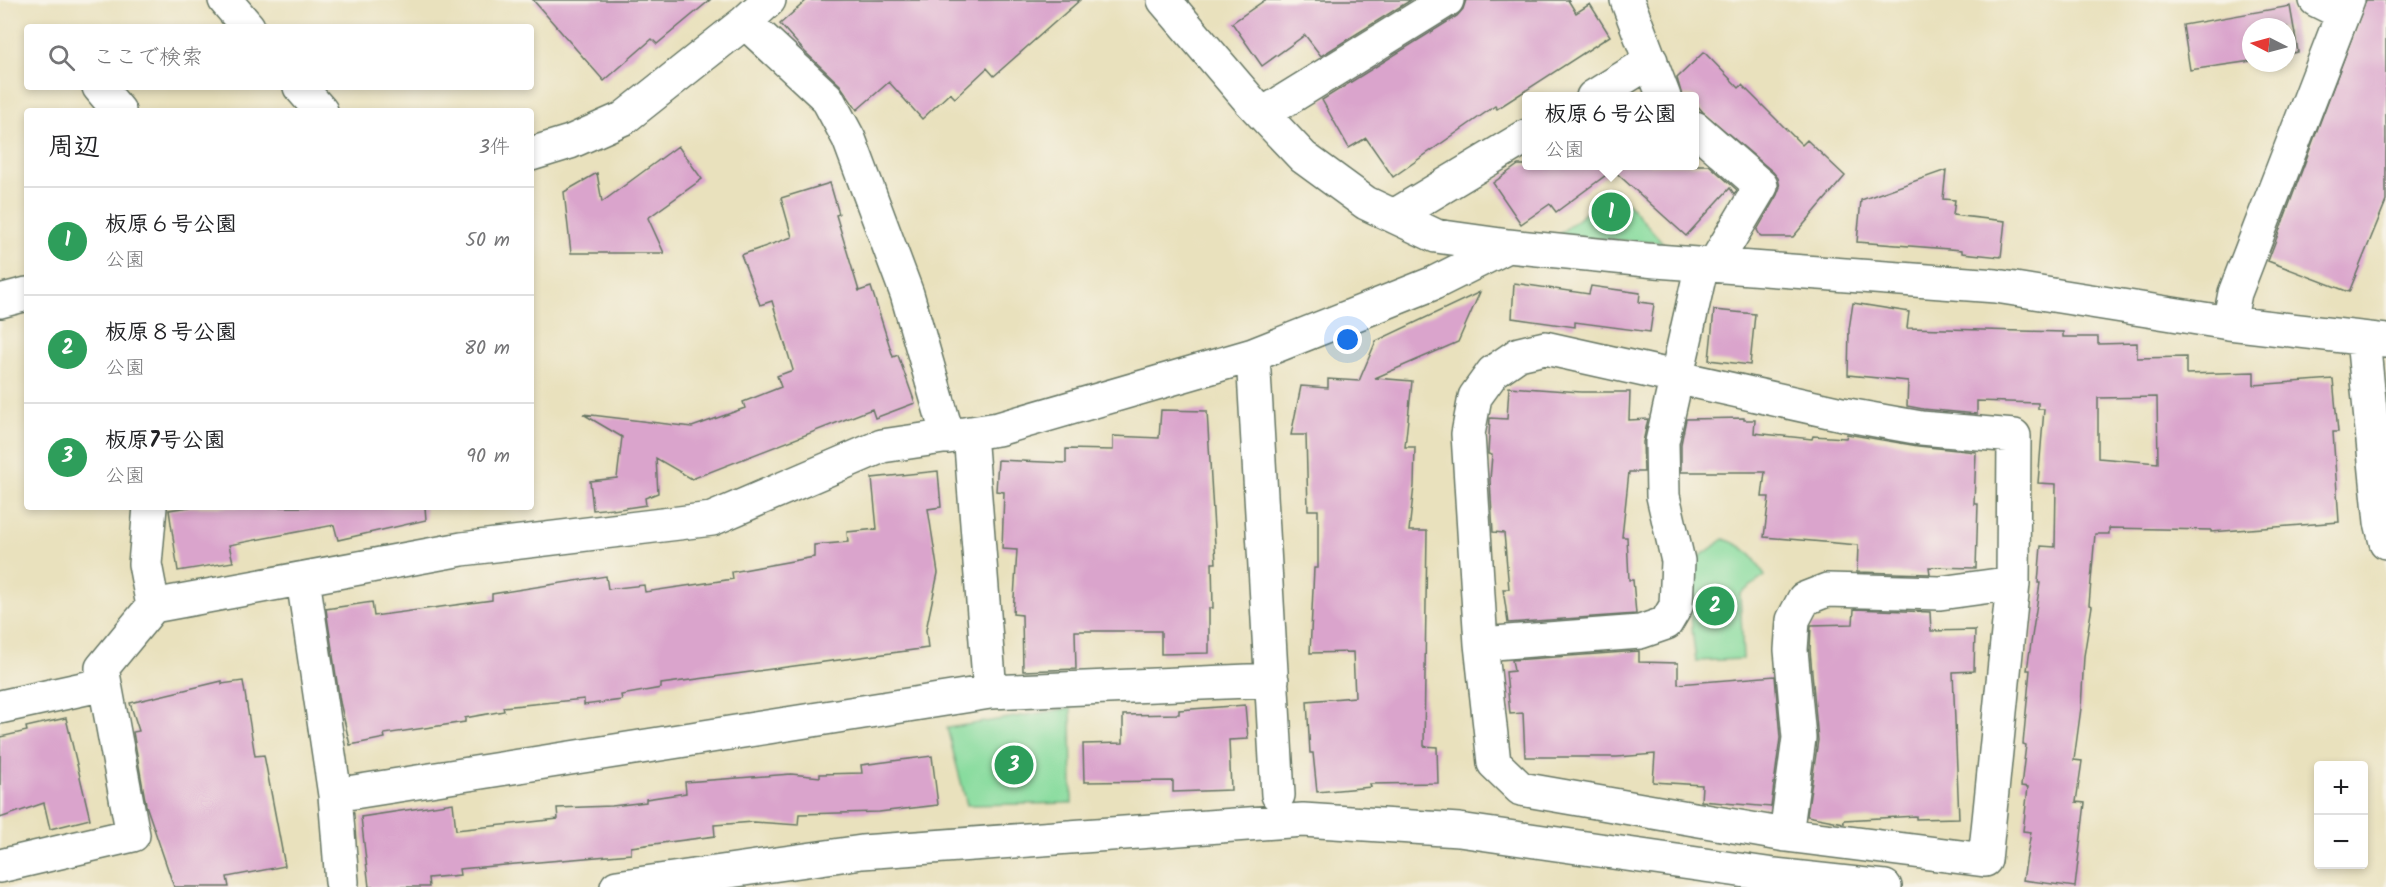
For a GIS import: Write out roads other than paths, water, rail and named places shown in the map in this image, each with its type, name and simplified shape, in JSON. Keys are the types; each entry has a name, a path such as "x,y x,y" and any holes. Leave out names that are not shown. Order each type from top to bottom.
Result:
{"street":[{"path":"225,0 245,24"},
{"path":"534,153 570,142 624,118 745,22 769,0"},
{"path":"1164,0 1303,157 1366,203 1436,236 1508,246 1708,264 1996,286 2229,322 2374,340 2381,522 2386,542"},
{"path":"1263,114 1447,0"},
{"path":"1627,0 1663,92"},
{"path":"2229,322 2235,293 2335,4"},
{"path":"745,22 826,98 849,139 959,435 990,692"},
{"path":"1600,92 1652,61"},
{"path":"102,90 116,108"},
{"path":"303,90 318,108"},
{"path":"1480,644 1640,632 1666,624 1676,606 1678,561 1663,496 1662,442 1675,377 1708,264 1761,186 1699,132"},
{"path":"1394,216 1522,139"},
{"path":"0,866 133,835 102,668 153,606 462,549 712,519 882,447 998,429 1254,355 1434,283 1508,246"},
{"path":"0,301 24,295"},
{"path":"1545,348 1675,377 1842,414 1909,426 2014,436 2013,583 1985,860 1786,835 1521,789 1494,763 1480,644 1468,434 1475,397 1493,372 1519,354 1545,348"},
{"path":"1254,355 1278,795"},
{"path":"150,510 145,564 153,606"},
{"path":"303,579 334,795 342,882"},
{"path":"1786,835 1798,738 1791,650 1793,620 1804,598 1827,590 1940,593 2013,583"},
{"path":"334,795 990,692 1272,680"},
{"path":"0,707 105,684"},
{"path":"617,887 862,852 1303,820 1459,830 1774,875 1885,887"}],"place":[{"name":"板原６号公園","path":"1611,212"},
{"name":"板原８号公園","path":"1715,606"},
{"name":"板原7号公園","path":"1014,765"}]}
